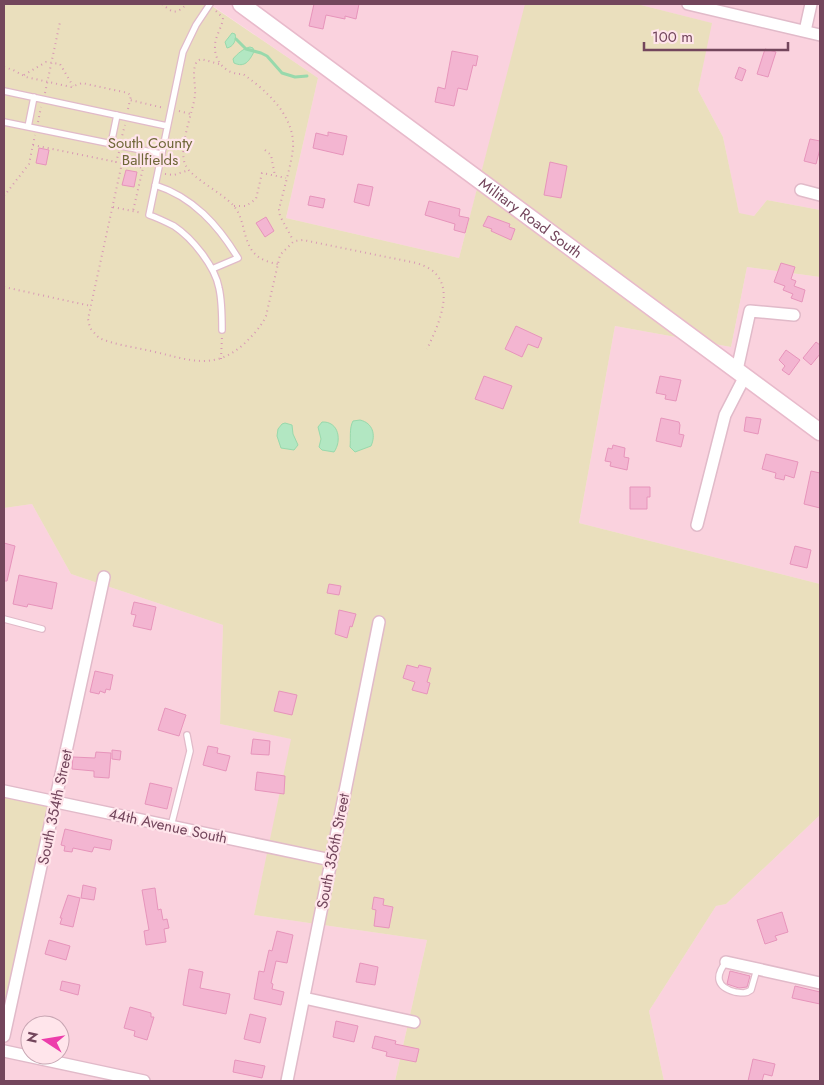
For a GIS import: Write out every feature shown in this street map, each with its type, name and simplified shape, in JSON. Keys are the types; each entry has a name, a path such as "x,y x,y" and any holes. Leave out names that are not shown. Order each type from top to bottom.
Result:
{"main road":[{"name":"Military Road South","path":"241,4 820,432"}],"street":[{"path":"688,4 820,35"},
{"path":"805,31 811,4"},
{"path":"801,190 820,195"},
{"path":"697,526 725,416 741,373 750,311 794,315"},
{"name":"South 354th Street","path":"4,1036 104,578"},
{"name":"South 356th Street","path":"287,1081 379,622"},
{"name":"44th Avenue South","path":"4,790 332,860"},
{"path":"726,962 820,983"},
{"path":"304,998 414,1022"},
{"path":"4,1052 144,1081"}],"lane":[{"path":"210,4 183,52 149,215 175,227 196,248 212,269 219,287 222,330"},
{"path":"4,90 167,126"},
{"path":"28,127 34,97"},
{"path":"111,144 117,115"},
{"path":"4,122 161,154"},
{"path":"155,184 176,193 193,205 214,223 226,238 238,258 212,269"},
{"path":"4,619 42,629"},
{"path":"172,826 190,752 187,735"},
{"path":"726,962 722,968 719,982 727,990 742,993 751,990 757,969"}],"path":[{"path":"162,4 174,12 179,12 187,4"},
{"path":"216,11 222,18 214,44 220,64 227,72 236,75 243,74 253,81 273,99 290,125 292,148 279,210 280,216 294,241"},
{"path":"44,93 60,22"},
{"path":"220,64 201,59 196,61 193,70 195,94 183,157 185,166 234,206 242,220 246,238 252,251 261,260 278,264"},
{"path":"24,76 46,62 60,64 74,86"},
{"path":"4,67 24,76 47,81 74,86 82,83 128,93 131,96 128,109"},
{"path":"130,100 191,114"},
{"path":"38,122 42,102"},
{"path":"121,140 126,120"},
{"path":"4,196 27,166 36,132"},
{"path":"33,145 143,168 133,211"},
{"path":"116,162 119,150"},
{"path":"265,150 271,156 275,176"},
{"path":"122,164 88,319 90,328 102,340 206,362 231,355 262,325 266,316 278,264 284,250 294,241 311,241 416,263 426,266 435,272 443,286 443,301 435,332 427,350"},
{"path":"158,172 174,175 189,170"},
{"path":"234,206 246,206 256,199 262,173 286,178"},
{"path":"113,206 149,215"},
{"path":"4,287 91,306"},
{"path":"221,359 222,330"}],"shaded area":[{"path":"210,4 526,4 459,258 286,218 318,78"},
{"path":"637,4 820,4 820,210 767,200 754,216 739,214 723,137 698,90 711,23"},
{"path":"232,33 235,34 235,41 233,45 227,48 225,42"},
{"path":"250,47 253,48 254,52 248,61 241,65 234,63 233,59 236,55"},
{"path":"747,267 820,277 820,584 579,523 615,326 731,347"},
{"path":"360,420 371,427 373,438 371,446 355,452 350,447 351,427 353,421"},
{"path":"322,422 332,425 337,432 338,443 334,452 322,450 319,447 321,439 318,427"},
{"path":"285,423 292,425 293,434 298,445 294,450 281,448 277,436 278,429"},
{"path":"32,504 71,574 223,625 220,724 292,739 254,915 427,940 395,1081 4,1081 4,508"},
{"path":"820,815 820,1081 664,1081 649,1011 716,906 726,904"}],"green space":[{"name":"South County Ballfields","path":"4,4 209,4 318,78 286,218 459,258 525,4 637,4 712,23 698,90 723,137 739,213 754,216 767,200 820,210 820,277 747,267 731,347 615,326 579,523 820,584 820,815 726,904 716,906 649,1011 664,1081 395,1081 427,940 254,915 291,739 220,724 223,625 71,574 32,504 4,508"},
{"path":"4,791 56,802 4,1036"}],"building":[{"path":"314,4 359,4 356,19 345,16 345,19 326,15 323,29 309,26"},
{"path":"765,49 776,52 768,77 757,74"},
{"path":"452,51 478,56 476,66 473,65 467,90 458,88 454,106 435,102 438,87 445,89"},
{"path":"739,67 746,70 742,81 735,78"},
{"path":"328,132 347,136 343,155 313,148 316,133 328,136"},
{"path":"810,139 820,141 816,164 804,161"},
{"path":"39,148 49,150 46,165 36,163"},
{"path":"550,162 567,166 561,198 544,195"},
{"path":"126,170 137,172 134,187 122,185"},
{"path":"358,184 373,187 369,206 354,202"},
{"path":"310,196 325,199 323,208 308,205"},
{"path":"429,201 460,209 459,216 469,218 465,233 454,230 455,224 425,215"},
{"path":"488,216 510,224 509,227 515,229 511,240 483,226"},
{"path":"266,217 274,231 265,237 256,223"},
{"path":"781,263 795,267 791,279 796,281 794,286 805,290 802,302 791,298 793,294 783,290 785,286 774,282"},
{"path":"516,326 542,338 538,348 528,344 522,357 505,349"},
{"path":"816,342 820,345 820,354 811,365 803,358"},
{"path":"786,350 800,360 789,375 782,370 785,366 779,360"},
{"path":"484,376 512,386 503,409 475,399"},
{"path":"660,376 681,380 676,401 665,399 666,395 656,393"},
{"path":"746,417 761,419 758,434 744,431"},
{"path":"661,418 679,422 679,434 684,435 681,447 656,441"},
{"path":"613,445 625,448 624,457 629,458 627,470 610,466 611,462 605,461 608,448 612,449"},
{"path":"766,454 798,462 794,478 785,475 784,480 775,478 776,473 762,469"},
{"path":"811,471 820,473 820,508 804,504"},
{"path":"630,487 650,487 650,497 647,497 647,509 630,509"},
{"path":"4,543 15,546 7,581 4,581"},
{"path":"795,546 811,550 807,568 790,564"},
{"path":"19,575 57,583 52,609 28,604 27,607 13,604"},
{"path":"329,584 341,586 339,595 327,593"},
{"path":"134,602 156,607 151,630 133,626 136,615 131,614"},
{"path":"339,610 356,614 347,638 335,634"},
{"path":"407,665 418,668 419,665 431,668 427,682 430,683 427,694 412,690 415,682 403,678"},
{"path":"95,671 113,675 110,690 106,689 105,693 100,691 99,694 90,692"},
{"path":"279,691 297,695 292,715 274,711"},
{"path":"165,708 186,715 179,736 158,730"},
{"path":"253,739 270,741 269,755 251,754"},
{"path":"208,746 218,748 217,753 230,756 226,771 203,765"},
{"path":"112,750 121,751 120,760 112,759"},
{"path":"96,752 111,753 109,778 94,777 94,771 72,769 73,757 95,758"},
{"path":"257,772 285,776 284,794 255,790"},
{"path":"150,783 172,788 167,809 145,804"},
{"path":"65,829 112,840 110,850 94,847 92,852 73,848 72,852 64,851 65,846 61,845"},
{"path":"83,885 96,888 94,900 81,898"},
{"path":"155,888 158,910 161,909 163,920 167,919 169,928 164,929 166,942 146,945 144,931 149,930 142,890"},
{"path":"68,895 80,898 73,927 60,924 62,918 60,918"},
{"path":"374,897 384,899 383,905 393,907 389,928 374,926 376,910 372,909"},
{"path":"782,912 788,932 775,936 777,940 765,944 757,920"},
{"path":"277,931 293,935 287,963 276,961 271,983 273,984 272,989 284,992 281,1005 254,999 259,971 264,972 269,950 272,951"},
{"path":"49,940 70,946 66,960 45,954"},
{"path":"360,963 378,967 375,985 356,982"},
{"path":"189,969 203,972 200,988 230,994 226,1014 183,1005"},
{"path":"730,971 750,976 747,987 739,988 727,984"},
{"path":"62,981 80,985 78,995 60,990"},
{"path":"795,986 820,992 820,1004 792,998"},
{"path":"130,1007 151,1013 151,1017 154,1017 147,1040 134,1036 135,1031 124,1028"},
{"path":"250,1014 266,1018 260,1043 244,1039"},
{"path":"336,1021 358,1026 354,1042 333,1037"},
{"path":"375,1036 396,1041 395,1044 419,1049 416,1062 386,1056 387,1052 372,1048"},
{"path":"753,1059 775,1064 772,1076 764,1074 762,1081 748,1081"},
{"path":"235,1060 265,1066 262,1078 233,1072"}],"waterway":[{"path":"236,39 246,49 267,56 282,73 295,77 307,76"}]}
